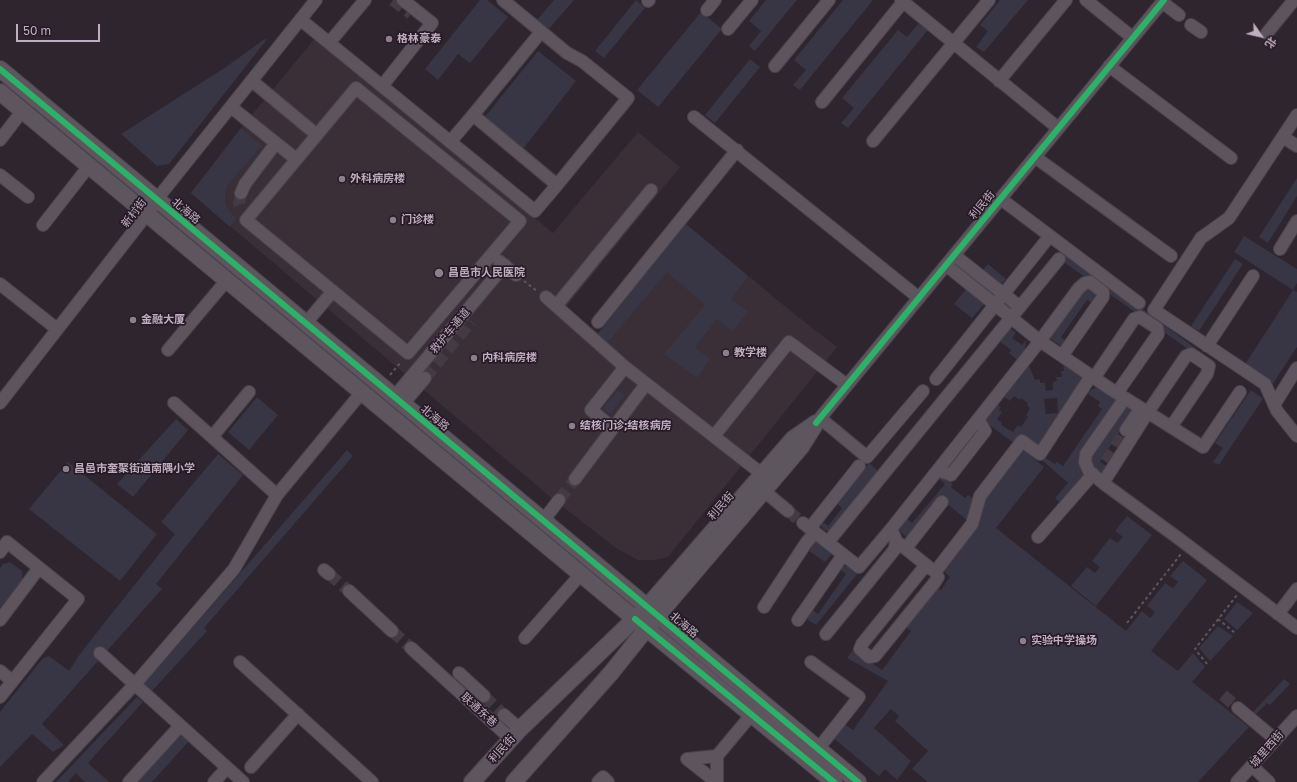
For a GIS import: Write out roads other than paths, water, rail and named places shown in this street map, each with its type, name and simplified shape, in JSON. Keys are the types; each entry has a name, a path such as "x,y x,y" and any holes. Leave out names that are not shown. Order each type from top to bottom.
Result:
{"main road":[{"name":"北海路","path":"0,69 543,521 752,714 834,782"},
{"name":"北海路","path":"0,92 581,574 647,617 818,749 858,782"},
{"name":"利民街","path":"514,782 611,673 647,617 762,474 793,439 818,421"},
{"name":"利民街","path":"472,782 516,734 647,617 764,492 801,447 818,421"}],"street":[{"name":"新村街","path":"1,401 147,214 157,199 316,0"},
{"path":"330,43 365,0"},
{"path":"382,86 432,23 402,0"},
{"path":"300,20 535,211 628,98 582,61 566,53 503,0"},
{"path":"707,10 715,0"},
{"path":"728,29 752,0"},
{"path":"775,66 829,0"},
{"path":"874,141 953,43 990,0"},
{"path":"999,81 1066,0"},
{"path":"1086,0 1133,38"},
{"path":"1268,33 1294,0"},
{"path":"1163,1 1179,15"},
{"name":"利民街","path":"818,421 1163,1"},
{"path":"822,102 905,2 999,81 1058,128"},
{"path":"450,142 541,32"},
{"path":"1109,66 1231,158"},
{"path":"252,81 317,135"},
{"path":"356,88 520,221 408,353 246,220 296,159 356,88"},
{"path":"231,107 296,159"},
{"path":"0,140 22,110"},
{"path":"473,115 557,185"},
{"path":"1297,115 1229,218 1201,238 1154,310 1265,384 1277,412 1297,436"},
{"path":"694,117 919,298"},
{"path":"1283,137 1297,146"},
{"path":"241,194 245,184 276,143"},
{"path":"598,322 736,150"},
{"path":"1035,157 1171,256"},
{"path":"42,225 89,166"},
{"path":"0,174 28,197"},
{"path":"556,306 651,190"},
{"path":"1000,199 1139,303"},
{"path":"1280,249 1297,221"},
{"path":"936,379 1045,242"},
{"path":"492,255 516,275"},
{"path":"954,255 1020,307"},
{"path":"828,542 1059,259"},
{"name":"救护车通道","path":"399,401 505,265"},
{"path":"946,265 1040,341 1121,396 1203,447 1240,392"},
{"path":"1207,346 1253,276"},
{"path":"168,350 227,280"},
{"path":"810,527 859,567 893,534 938,470 1040,341 1079,288 1085,283 1090,282 1103,292 1104,297 1062,356"},
{"path":"0,284 57,329"},
{"path":"306,323 333,291"},
{"path":"546,297 624,367 762,474"},
{"path":"893,534 906,548 930,568 938,577 875,656 869,657 860,649 862,644 930,568 972,524 980,496 1022,441 1040,454 1092,377 1134,319 1140,317 1157,328 1158,334 1086,454 1085,462 1089,470 1103,483 1297,628"},
{"path":"714,436 789,342 847,385"},
{"path":"1126,430 1144,410 1186,356 1191,354 1209,366 1207,374 1171,427"},
{"path":"613,428 591,410 624,367"},
{"path":"1274,405 1297,368"},
{"path":"399,401 425,378"},
{"path":"575,479 646,384"},
{"path":"818,421 867,457 923,391"},
{"path":"212,437 249,392"},
{"path":"43,782 135,684 234,569 277,494 362,392"},
{"path":"174,403 277,494"},
{"path":"1103,483 1144,410"},
{"path":"764,607 806,543 810,527 859,466"},
{"path":"1038,537 1093,474"},
{"path":"764,492 788,511"},
{"path":"543,521 559,500"},
{"path":"906,548 942,502"},
{"path":"826,634 895,550 893,534"},
{"path":"0,552 7,542 78,599 0,697"},
{"path":"798,620 843,554"},
{"path":"0,620 39,568"},
{"path":"525,638 581,574"},
{"path":"1278,614 1297,589"},
{"path":"349,591 392,631"},
{"name":"联通东巷","path":"411,648 447,680 516,734"},
{"path":"100,653 243,782"},
{"path":"240,662 372,782"},
{"path":"812,662 859,697 818,749"},
{"path":"0,671 12,681"},
{"path":"459,673 484,696"},
{"path":"1238,708 1275,739"},
{"path":"251,767 298,714"},
{"path":"717,782 717,756 752,714"},
{"path":"504,715 516,734"},
{"name":"城里西街","path":"1237,782 1297,716"},
{"path":"129,782 180,726"},
{"path":"717,756 687,759 717,782"},
{"path":"1252,766 1269,782"},
{"path":"214,782 227,768"},
{"path":"598,782 603,777 608,782"}],"tunnel":[{"path":"393,0 411,14"},
{"path":"241,193 239,203 242,210"},
{"path":"425,378 471,321"},
{"path":"1106,462 1126,430"},
{"path":"559,500 575,479"},
{"path":"788,511 803,523"},
{"path":"329,574 349,591"},
{"path":"392,631 411,648"},
{"path":"1223,695 1238,708"},
{"path":"484,696 504,715"}],"place":[{"name":"格林豪泰","path":"389,39"},
{"name":"外科病房楼","path":"342,179"},
{"name":"门诊楼","path":"393,220"},
{"name":"昌邑市人民医院","path":"439,273"},
{"name":"金融大厦","path":"133,320"},
{"name":"教学楼","path":"726,353"},
{"name":"内科病房楼","path":"474,358"},
{"name":"结核门诊;结核病房","path":"572,426"},
{"name":"昌邑市奎聚街道南隅小学","path":"66,469"},
{"name":"实验中学操场","path":"1023,641"}]}
